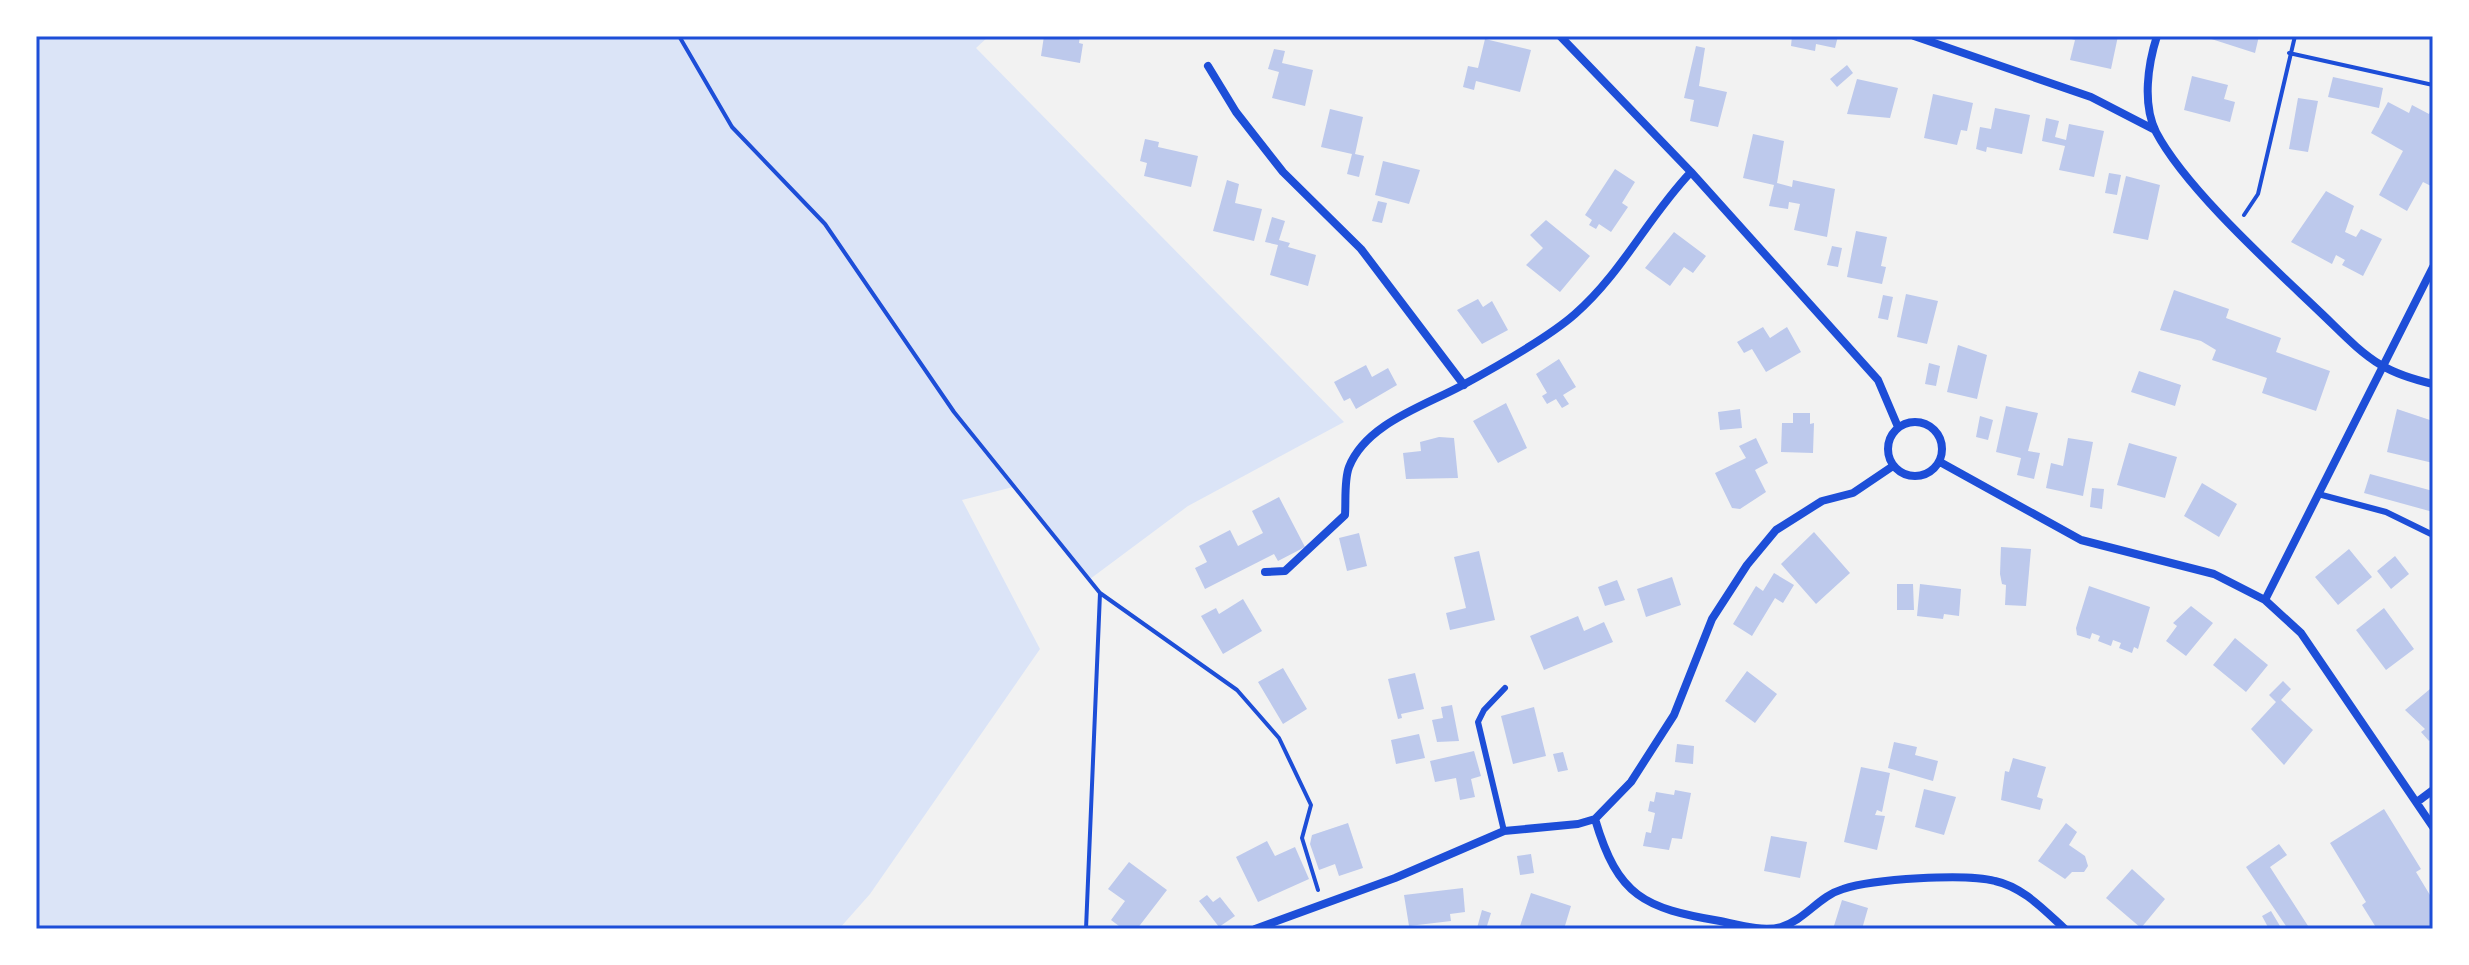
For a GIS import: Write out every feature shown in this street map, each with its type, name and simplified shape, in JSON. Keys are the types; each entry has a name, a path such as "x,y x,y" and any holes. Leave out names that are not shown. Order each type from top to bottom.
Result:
{"street":[{"path":"1560,36 1691,172 1878,380 1898,427"},
{"path":"1914,36 2091,97 2155,130"},
{"path":"2157,36 2149,66 2149,97 2155,130 2179,166 2292,286 2382,366 2433,384"},
{"path":"1208,66 1236,112 1283,172 1361,249 1464,385"},
{"path":"1265,572 1285,571 1345,515 1348,469 1359,449 1391,422 1464,385 1573,317 1616,273 1663,202 1691,172"},
{"path":"2265,600 2433,267"},
{"path":"1915,421 1933,428 1942,443 1940,462 1931,472 1918,477 1904,475 1893,466 1888,446 1898,427 1915,421"},
{"path":"1940,462 2081,540 2214,574 2265,600 2301,633 2433,827"},
{"path":"1255,929 1395,878 1504,831 1578,824 1595,819 1631,782 1665,729 1712,619 1747,565 1776,530 1822,501 1853,493 1893,466"},
{"path":"2417,802 2433,790"},
{"path":"1595,819 1602,845 1633,893 1650,905 1691,916 1754,927 1780,927 1795,920 1819,900 1842,889 1961,878 1995,881 2025,894 2065,929"}],"lane":[{"path":"2318,494 2386,512 2433,535"},
{"path":"1504,831 1478,722 1484,710 1505,688"}],"path":[{"path":"679,36 732,127 825,224 954,412 1100,593 1237,690 1279,738 1311,805 1302,838 1322,904"},
{"path":"2236,227 2258,194 2295,36"},
{"path":"2289,53 2433,85"},
{"path":"1086,929 1100,593"}],"shaded area":[{"path":"36,36 989,36 976,48 1344,422 1188,506 1090,579 1017,486 962,500 1040,649 870,894 839,929 36,929"}],"building":[{"path":"1044,36 1080,36 1079,43 1083,44 1080,63 1041,56"},
{"path":"1792,36 1838,36 1835,48 1816,44 1815,51 1791,46"},
{"path":"2060,36 2118,36 2111,69 2070,60 2075,40"},
{"path":"2202,36 2259,36 2255,53"},
{"path":"1485,39 1531,50 1520,92 1476,81 1474,90 1463,87 1468,66 1478,68"},
{"path":"1696,46 1705,48 1699,86 1727,92 1718,127 1690,121 1694,100 1684,98"},
{"path":"1274,49 1285,51 1282,63 1313,70 1305,106 1272,98 1279,72 1268,69"},
{"path":"1847,65 1853,73 1837,87 1830,79"},
{"path":"2192,76 2228,85 2224,99 2235,102 2230,122 2184,110"},
{"path":"2333,77 2383,88 2379,108 2328,97"},
{"path":"1857,79 1898,88 1890,118 1847,114"},
{"path":"1933,94 1973,103 1967,131 1961,130 1957,145 1924,138"},
{"path":"2298,98 2318,101 2308,152 2289,149"},
{"path":"2388,102 2409,113 2412,105 2429,114 2433,106 2433,181 2431,186 2423,182 2407,211 2379,195 2403,151 2371,133"},
{"path":"1995,108 2030,115 2022,154 1987,147 1986,152 1976,149 1980,127 1991,129"},
{"path":"1330,109 1363,117 1355,154 1364,156 1359,177 1347,174 1352,154 1321,147"},
{"path":"2046,118 2059,121 2055,137 2066,140 2069,124 2104,131 2094,177 2059,170 2065,146 2042,141"},
{"path":"1753,134 1784,141 1777,183 1792,187 1793,180 1835,189 1827,237 1794,230 1800,204 1789,202 1788,209 1769,206 1774,185 1743,178"},
{"path":"1145,139 1159,142 1158,147 1198,156 1191,187 1144,176 1147,163 1140,161"},
{"path":"1383,161 1420,170 1409,204 1375,195"},
{"path":"1615,169 1635,182 1622,203 1628,207 1611,232 1599,224 1596,229 1589,225 1592,220 1585,215"},
{"path":"2109,173 2121,175 2117,195 2105,193"},
{"path":"2126,176 2160,185 2148,240 2113,233"},
{"path":"1227,180 1239,184 1235,203 1262,209 1254,241 1213,231"},
{"path":"2326,191 2354,206 2345,232 2356,237 2361,229 2382,239 2363,276 2342,265 2345,260 2336,255 2332,264 2291,242"},
{"path":"1378,201 1387,203 1382,223 1372,221"},
{"path":"1272,217 1285,221 1279,240 1290,243 1288,247 1316,255 1308,286 1270,275 1278,245 1265,242"},
{"path":"1546,220 1590,256 1560,292 1526,265 1543,248 1530,235"},
{"path":"1856,231 1887,237 1881,266 1886,267 1882,284 1847,277"},
{"path":"1674,232 1706,256 1693,273 1684,267 1670,286 1645,268"},
{"path":"1832,246 1842,248 1838,267 1827,265"},
{"path":"2174,290 2229,309 2226,318 2281,338 2276,352 2330,371 2316,411 2262,393 2267,378 2212,360 2216,350 2201,341 2160,330"},
{"path":"1906,294 1938,301 1927,344 1897,337"},
{"path":"1883,295 1893,297 1888,320 1878,318"},
{"path":"1478,299 1483,307 1492,301 1508,330 1482,344 1457,310"},
{"path":"1763,327 1770,338 1787,327 1801,352 1766,372 1752,349 1744,353 1737,342"},
{"path":"1958,345 1987,355 1977,399 1947,392"},
{"path":"1559,359 1576,387 1563,395 1569,404 1562,408 1556,399 1547,404 1542,396 1547,393 1536,374"},
{"path":"1929,363 1940,366 1936,386 1925,384"},
{"path":"1366,365 1372,377 1388,368 1397,385 1356,409 1350,398 1344,401 1334,382"},
{"path":"2139,371 2181,385 2175,406 2131,392"},
{"path":"1506,403 1527,448 1498,463 1473,421"},
{"path":"2006,406 2038,413 2028,451 2040,453 2034,479 2017,475 2021,458 1996,452"},
{"path":"1740,409 1742,428 1720,430 1718,412"},
{"path":"2397,409 2433,421 2433,463 2387,452"},
{"path":"1793,413 1810,413 1810,424 1814,423 1813,453 1781,452 1782,423 1793,423"},
{"path":"1980,416 1993,420 1988,440 1976,437"},
{"path":"1439,437 1454,438 1458,478 1406,479 1403,453 1421,451 1420,442"},
{"path":"1756,438 1768,463 1755,470 1766,492 1740,509 1732,508 1715,473 1746,458 1739,446"},
{"path":"2068,438 2093,442 2083,496 2046,488 2051,463 2063,466"},
{"path":"2129,443 2177,457 2165,498 2117,485"},
{"path":"2370,474 2433,491 2433,512 2364,493"},
{"path":"2202,483 2237,504 2219,537 2184,516"},
{"path":"2092,488 2104,489 2102,509 2090,507"},
{"path":"1279,497 1305,547 1278,561 1274,554 1205,589 1195,568 1207,562 1199,546 1230,530 1238,546 1263,533 1252,511"},
{"path":"1814,532 1850,573 1816,604 1781,564"},
{"path":"1359,533 1367,566 1347,571 1339,538"},
{"path":"2001,547 2031,549 2026,606 2005,605 2006,585 2002,584 2000,574"},
{"path":"2349,549 2372,577 2338,605 2315,577"},
{"path":"1479,551 1495,620 1450,630 1446,613 1466,608 1454,557"},
{"path":"2395,556 2409,574 2391,589 2377,571"},
{"path":"1774,573 1794,585 1783,603 1775,598 1752,636 1733,624 1756,586 1763,591"},
{"path":"1672,577 1681,605 1646,617 1637,589"},
{"path":"1617,580 1625,600 1605,606 1598,587"},
{"path":"1897,584 1913,584 1914,610 1897,610"},
{"path":"1920,584 1961,589 1959,616 1944,614 1943,619 1917,616"},
{"path":"2089,586 2150,607 2138,649 2134,647 2132,653 2119,648 2121,643 2113,640 2111,646 2098,641 2100,636 2092,633 2090,639 2077,635 2076,628"},
{"path":"1243,599 1262,631 1223,654 1201,616 1216,608 1219,614"},
{"path":"2191,606 2213,623 2186,656 2166,641 2177,626 2173,623"},
{"path":"2384,608 2414,649 2386,670 2356,630"},
{"path":"1578,616 1584,631 1604,622 1613,642 1544,670 1530,636"},
{"path":"2235,638 2268,665 2246,692 2213,665"},
{"path":"1283,668 1307,709 1283,724 1258,682"},
{"path":"1747,671 1777,694 1755,723 1725,701"},
{"path":"1415,673 1424,709 1401,714 1402,718 1398,719 1388,679"},
{"path":"2283,681 2291,689 2281,700 2313,730 2284,765 2251,729 2276,702 2269,695"},
{"path":"2430,689 2433,692 2433,738 2429,741 2421,732 2425,729 2405,710"},
{"path":"1452,705 1459,741 1437,742 1432,720 1443,718 1441,707"},
{"path":"1534,707 1546,756 1513,764 1501,716"},
{"path":"1419,734 1425,758 1396,764 1391,740"},
{"path":"1894,742 1917,747 1915,755 1938,761 1933,781 1888,768"},
{"path":"1677,744 1694,746 1693,764 1675,762"},
{"path":"1474,751 1481,776 1471,779 1475,797 1460,800 1456,778 1435,782 1430,761"},
{"path":"1563,752 1568,770 1558,772 1553,754"},
{"path":"2013,758 2046,767 2037,797 2043,799 2040,810 2001,800 2005,771 2009,772"},
{"path":"1861,767 1890,773 1882,812 1877,810 1875,815 1885,816 1877,850 1844,842"},
{"path":"1924,789 1956,797 1944,835 1915,827"},
{"path":"1675,790 1691,793 1682,839 1672,838 1669,850 1643,846 1646,832 1651,833 1655,813 1648,811 1650,801 1654,802 1656,792 1674,795"},
{"path":"2384,809 2421,869 2416,872 2433,900 2433,929 2377,929 2362,905 2366,902 2330,843"},
{"path":"1348,823 1363,868 1339,876 1335,864 1319,870 1310,844 1312,835"},
{"path":"2066,823 2077,832 2069,845 2085,856 2088,866 2084,872 2072,872 2065,879 2038,861"},
{"path":"1771,836 1807,842 1800,878 1764,871"},
{"path":"1267,841 1275,856 1295,847 1309,879 1258,902 1236,857"},
{"path":"2279,844 2287,855 2270,867 2310,929 2288,929 2246,867"},
{"path":"1531,854 1534,873 1520,875 1517,856"},
{"path":"1129,862 1167,890 1137,929 1123,929 1111,920 1125,901 1108,889"},
{"path":"2132,869 2165,899 2141,928 2106,898"},
{"path":"1463,888 1465,912 1450,914 1451,921 1409,926 1404,895"},
{"path":"1531,893 1571,906 1564,929 1519,929"},
{"path":"1207,895 1213,902 1220,897 1235,916 1219,927 1199,901"},
{"path":"1842,900 1868,908 1862,929 1833,929"},
{"path":"1482,910 1491,913 1486,929 1477,928"},
{"path":"2271,911 2280,926 2274,929 2269,929 2262,916"}]}
